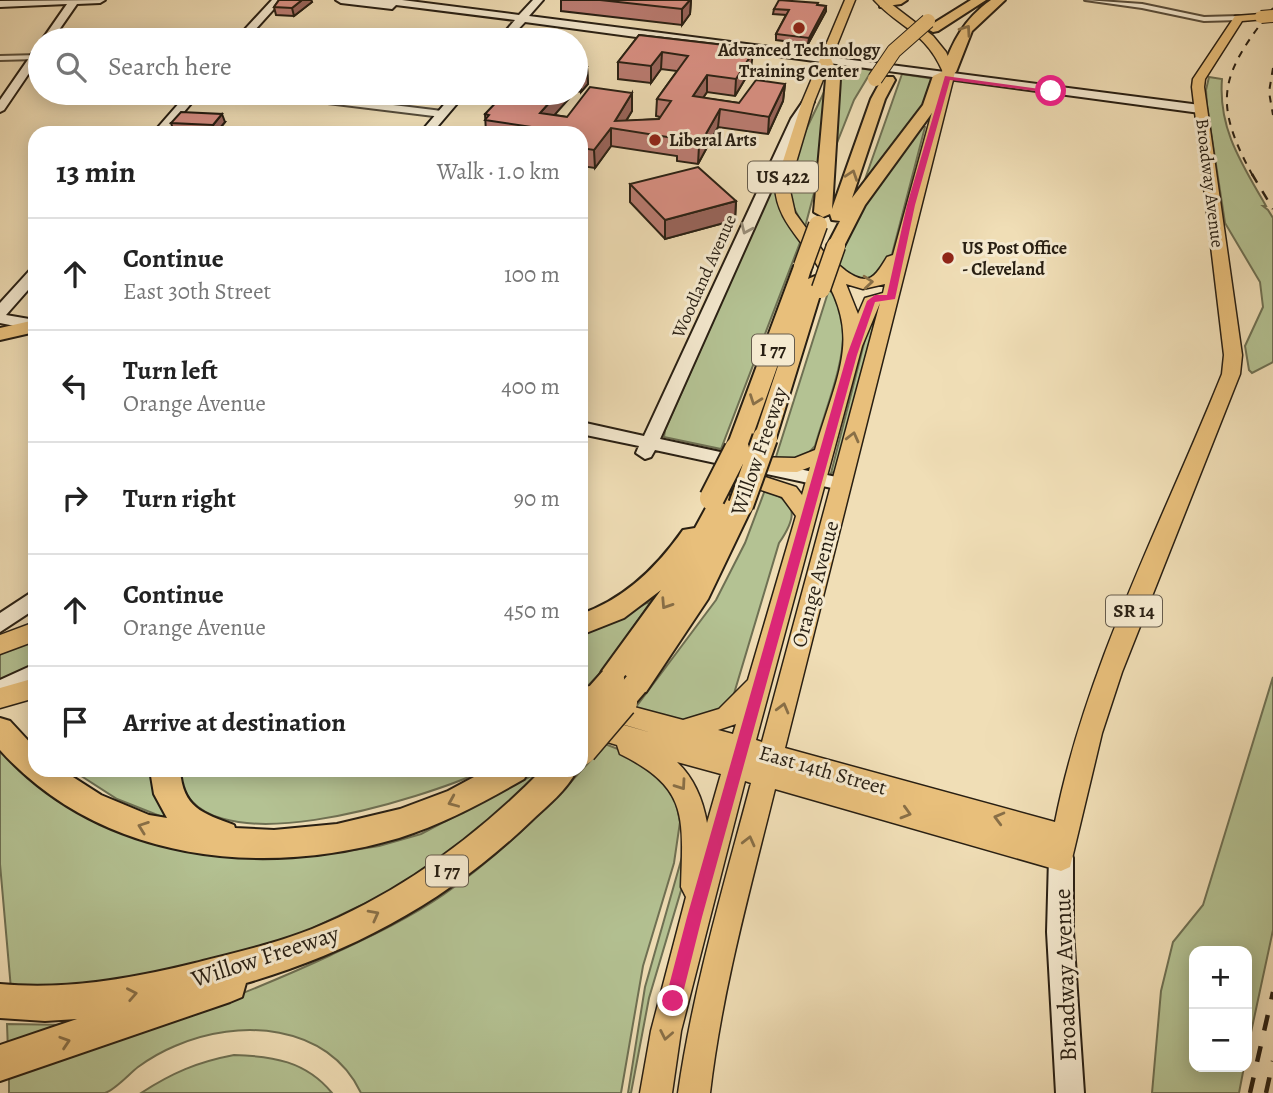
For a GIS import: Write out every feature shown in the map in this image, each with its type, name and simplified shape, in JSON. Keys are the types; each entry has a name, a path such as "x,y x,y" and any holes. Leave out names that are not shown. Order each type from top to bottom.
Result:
{"highway":[{"name":"Willow Freeway","path":"747,446 780,393 803,342 813,279 824,234 881,79 931,24 964,0"},
{"name":"Willow Freeway","path":"931,24 980,0"},
{"path":"824,234 857,204 930,106 962,34 975,18 999,0"},
{"path":"877,5 899,6"},
{"path":"813,279 824,234 833,79 827,61"},
{"name":"Willow Freeway","path":"824,234 878,99 881,79"},
{"name":"Willow Freeway","path":"588,738 624,682 699,592 725,501 813,279"},
{"path":"0,334 28,327"},
{"path":"588,622 610,614 648,589 725,501"},
{"name":"Willow Freeway","path":"588,708 624,682"},
{"path":"6,737 28,760"},
{"path":"47,777 79,799 117,817 170,836 225,845 333,838 406,820 463,798 501,777"},
{"path":"166,777 169,796 174,806 202,829 228,836 282,843"},
{"name":"Willow Freeway","path":"8,1002 76,1002 138,993 229,972 313,945 397,903 445,872 510,822 555,777"},
{"path":"0,1063 225,987 313,945"}],"main road":[{"name":"Woodland Avenue","path":"808,102 850,0"},
{"path":"899,6 929,38 945,72"},
{"path":"843,22 857,11"},
{"path":"1239,18 1267,16"},
{"name":"Broadway Avenue","path":"1063,848 1080,764 1103,692 1231,374 1233,355 1200,109 1199,80 1239,18"},
{"name":"Orange Avenue","path":"694,1093 720,953 890,299 945,72"},
{"name":"Orange Avenue","path":"656,1093 666,1031 694,917 852,355 854,325 824,234 788,212 782,190 785,169 807,120 808,102"},
{"path":"824,234 847,280 865,284 881,281 889,274 902,226 911,205"},
{"path":"852,355 871,301 878,297 890,299"},
{"path":"747,446 797,465 825,453"},
{"path":"720,468 784,489 798,501 807,517"},
{"path":"0,645 28,634"},
{"path":"682,731 727,717 760,683"},
{"path":"0,698 28,690"},
{"name":"East 14th Street","path":"588,705 682,731 739,757"},
{"name":"East 14th Street","path":"588,727 739,757 1063,848"},
{"path":"588,729 654,758 671,772 684,788 695,821 694,917"}],"street":[{"path":"0,4 100,0"},
{"path":"251,28 276,0"},
{"path":"341,0 571,28"},
{"path":"379,0 520,21"},
{"path":"514,28 538,0"},
{"path":"1089,0 1139,3 1204,19 1239,18"},
{"path":"55,28 74,1"},
{"path":"588,30 814,61 945,72 1200,109"},
{"path":"0,58 28,54"},
{"path":"0,108 28,67"},
{"name":"Woodland Avenue","path":"648,448 773,169 808,102"},
{"path":"165,126 184,105"},
{"path":"368,105 442,114"},
{"path":"432,126 450,105"},
{"path":"1,312 28,281"},
{"path":"1,312 28,314"},
{"path":"1,312 28,322"},
{"path":"588,430 720,468 840,489"},
{"path":"588,442 648,448 747,446 816,484"},
{"path":"0,624 28,603"},
{"path":"0,690 28,676"},
{"name":"Broadway Avenue","path":"1063,848 1060,932 1070,1093"}],"green space":[{"path":"844,66 872,70 854,100 833,153 837,71"},
{"path":"902,74 935,79 934,91 863,185"},
{"path":"1209,77 1222,79 1224,114 1233,145 1266,206 1263,206 1273,218 1273,362 1252,373 1249,370 1245,346 1263,307 1260,282 1225,223 1207,106"},
{"path":"824,92 827,92 817,182 805,227 792,203 789,192 790,176 797,151"},
{"path":"921,126 925,127 890,262 881,276 860,281 836,268 857,216"},
{"path":"773,186 776,187 801,240 721,449 664,437 665,430"},
{"path":"831,283 841,314 843,339 829,402 815,446 805,457 775,460"},
{"path":"880,302 835,472 831,473 874,304"},
{"path":"765,490 789,505 791,518 779,543 733,697 727,706 696,723 633,711 716,600 745,543"},
{"path":"652,600 604,669 588,686 588,630 615,620"},
{"path":"28,641 28,670 0,684 0,652"},
{"path":"1273,677 1273,930 1252,1028 1252,946 1189,946 1189,1072 1243,1072 1239,1093 1152,1093 1161,991 1173,942 1203,905"},
{"path":"605,744 636,756 667,787 676,803 680,822 674,863 643,966 621,1093 361,1093 346,1070 327,1052 304,1040 253,1030 200,1037 175,1046 142,1064 105,1093 9,1093 9,1076 252,990 331,955 416,912 465,879 508,843 576,777 588,777 588,763"},
{"path":"0,746 28,770 28,777 37,777 53,791 256,854 354,850 379,846 421,834 533,777 532,782 456,849 383,895 290,939 131,982 11,989 0,864"},
{"path":"83,777 161,777 170,813 165,818 117,799"},
{"path":"182,777 468,777 366,810 315,820 265,824 223,819 192,802"},
{"path":"686,843 685,877 649,998 631,1093 628,1093 645,987"},
{"path":"7,1024 69,1025 8,1051"},
{"path":"234,1055 288,1062 311,1074 332,1093 141,1093 185,1069"}],"building":[{"path":"279,0 302,0 292,8 274,7"},
{"path":"600,0 690,0 682,9"},
{"name":"Advanced Technology Training Center","path":"779,0 826,6 809,38 776,34 789,10 774,9"},
{"path":"639,35 733,46 731,49 753,52 736,79 707,75 693,96 739,103 756,80 785,84 769,117 720,109 699,146 677,143 680,139 611,128 594,150 588,149 588,126 525,126 485,120 489,115 485,114 494,105 547,105 540,113 567,117 576,105 588,105 590,87 632,93 615,121 659,119 671,101 657,99 688,56 662,52 651,66 618,62"},
{"path":"181,112 222,114 213,125 171,123"},
{"path":"698,167 736,201 665,220 630,184"}],"railway":[{"path":"1252,174 1231,127 1227,107 1228,88 1242,51 1273,8"},
{"path":"1273,68 1269,92 1273,115"},
{"path":"1252,174 1273,209"},
{"path":"1250,1093 1273,992"},
{"path":"1266,1093 1273,1061"}],"place":[{"name":"Advanced Technology Training Center","path":"799,28"},
{"name":"Liberal Arts","path":"655,140"},
{"name":"US Post Office - Cleveland","path":"948,258"}],"route":[{"path":"673,1001 694,917 852,355 871,301 878,297 890,299 911,205 947,77 1051,91"}]}
